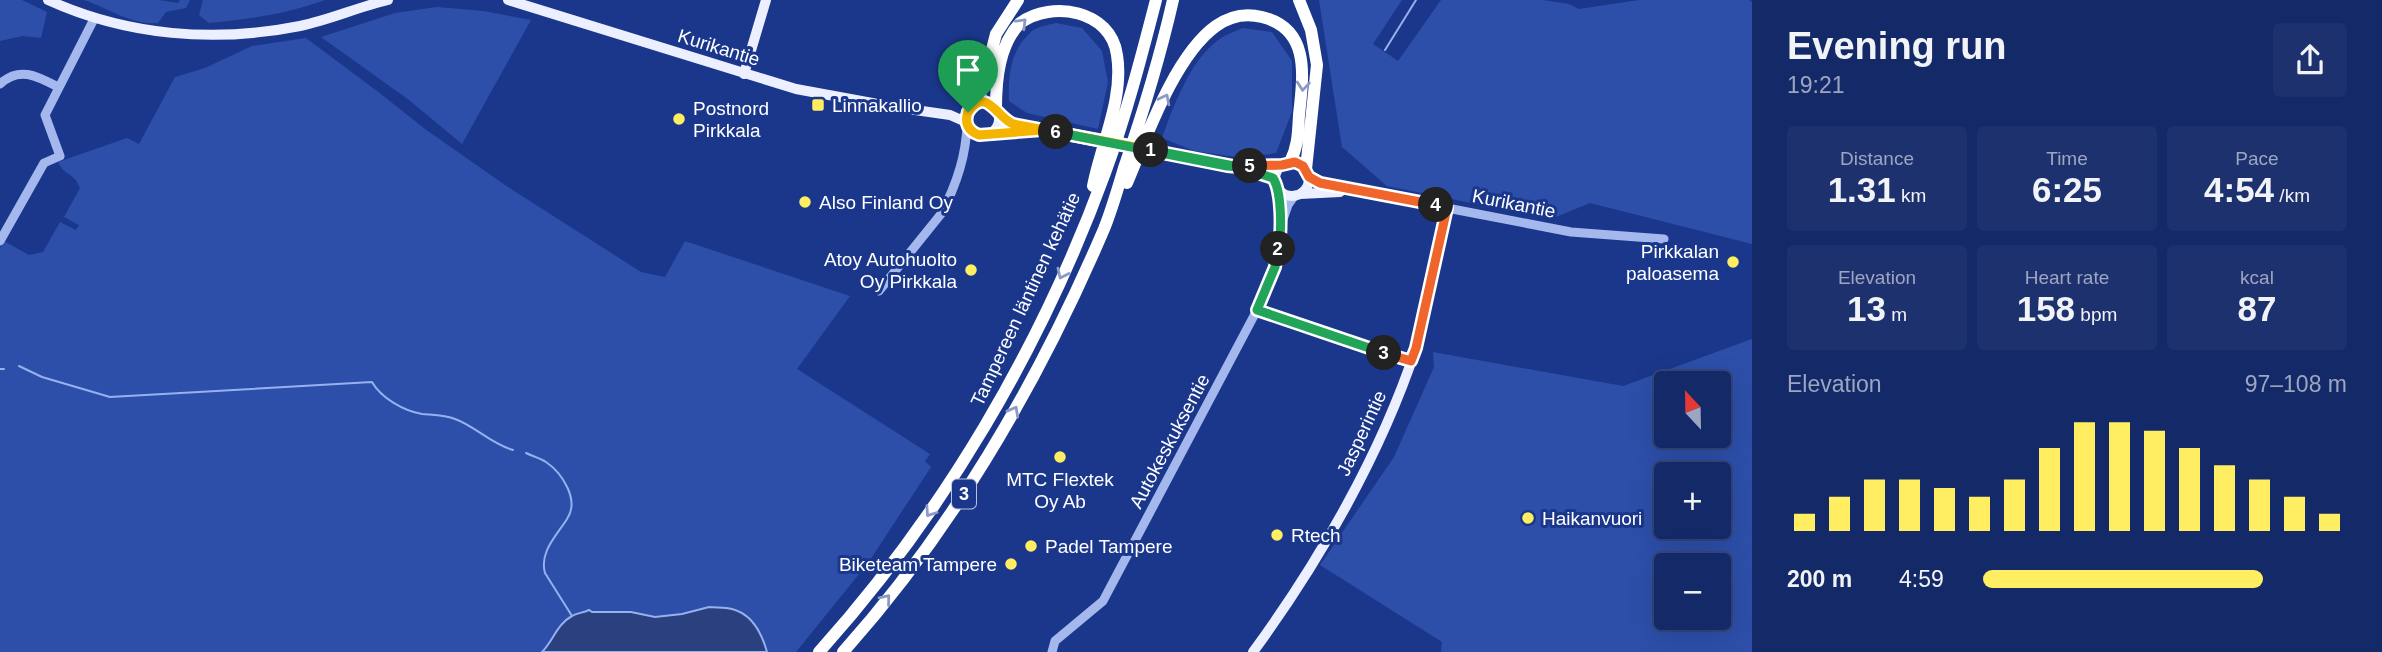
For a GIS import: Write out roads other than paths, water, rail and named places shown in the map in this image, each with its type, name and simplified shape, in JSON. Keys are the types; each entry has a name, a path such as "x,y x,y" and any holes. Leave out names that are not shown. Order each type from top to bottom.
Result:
{"highway":[{"path":"975,104 996,34 1018,0"},
{"name":"Tampereen läntinen kehätie","path":"819,652 887,572 965,460 992,415 1046,310 1105,174 1124,118 1156,0"},
{"name":"Tampereen läntinen kehätie","path":"843,652 946,522 1030,382 1104,227 1155,75 1173,0"},
{"path":"1299,0 1311,30 1317,65 1307,173"},
{"path":"997,111 998,75 1002,58 1010,36 1021,21 1044,8 1067,5 1091,13 1103,24 1114,44 1118,74 1089,211"},
{"path":"1104,227 1123,194 1156,115 1185,62 1207,33 1234,17 1250,15 1273,21 1288,32 1301,54 1304,83 1297,145 1286,164"}],"main road":[{"path":"48,0 94,19 146,31 238,35 302,25 388,0"},
{"name":"Kurikantie","path":"508,0 744,74 822,95 958,117 967,123"},
{"path":"744,74 766,0"},
{"path":"1042,130 987,135 974,133 967,123 967,114 975,104 989,103 1007,121 1239,167 1273,178 1284,194 1296,195 1306,188 1307,173 1299,163 1239,167"},
{"name":"Kurikantie","path":"923,111 956,109 975,104"},
{"path":"987,135 998,128 997,111"},
{"path":"1276,184 1276,173 1286,164"},
{"name":"Kurikantie","path":"1307,173 1320,183 1447,208"},
{"name":"Kurikantie","path":"1296,195 1360,190"},
{"name":"Jasperintie","path":"1254,652 1311,563 1369,461 1392,412 1421,330 1447,208"}],"street":[{"path":"0,241 44,163 60,156 45,115 94,19"},
{"path":"0,84 18,73 32,74 58,87"},
{"path":"879,291 940,214 963,158 967,123"},
{"path":"963,158 969,153 971,146 987,135"},
{"name":"Autokeskuksentie","path":"1276,184 1281,225"},
{"name":"Autokeskuksentie","path":"1052,652 1055,641 1103,601 1198,427 1257,310 1275,267 1281,225 1288,205 1296,195"},
{"name":"Kurikantie","path":"1447,208 1571,232 1664,239"},
{"path":"1257,310 1411,361"}],"waterway":[{"path":"1385,50 1416,0"},
{"path":"19,366 42,377 110,397 372,382 381,393 401,407 422,414 455,419 497,444 513,450"},
{"path":"526,453 552,467 563,480 570,496 570,512 550,544 544,565 545,573 572,616"}],"place":[{"name":"Linnakallio","path":"818,105"},
{"name":"Postnord Pirkkala","path":"679,119"},
{"name":"Also Finland Oy","path":"805,202"},
{"name":"Pirkkalan paloasema","path":"1733,262"},
{"name":"Atoy Autohuolto Oy Pirkkala","path":"971,270"},
{"name":"MTC Flextek Oy Ab","path":"1060,457"},
{"name":"Haikanvuori","path":"1528,518"},
{"name":"Rtech","path":"1277,535"},
{"name":"Padel Tampere","path":"1031,546"},
{"name":"Biketeam Tampere","path":"1011,564"}]}
